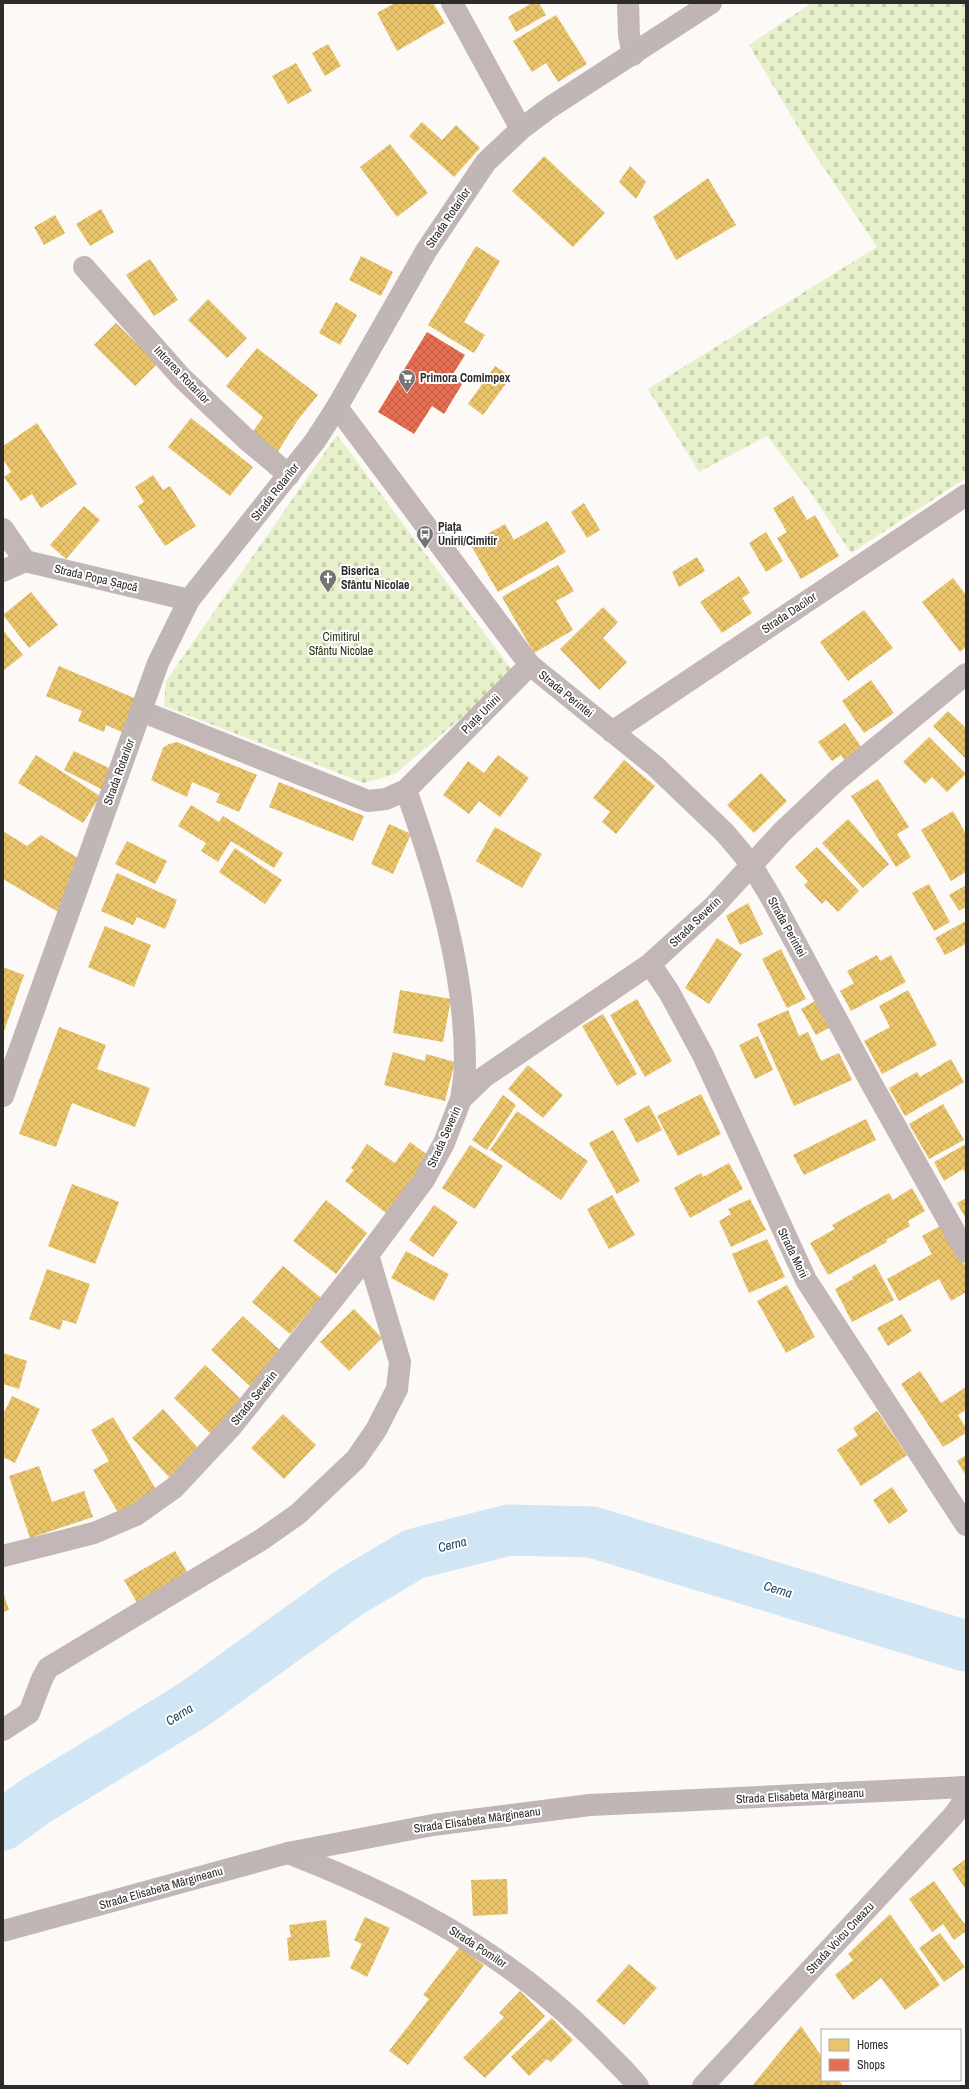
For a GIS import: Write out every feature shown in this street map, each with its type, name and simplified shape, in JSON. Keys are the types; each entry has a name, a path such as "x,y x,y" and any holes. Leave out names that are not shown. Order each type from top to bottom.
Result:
{"street":[{"path":"452,3 521,130"},
{"path":"628,3 629,35 633,55"},
{"name":"Strada Rotarilor","path":"3,1096 158,663 189,600 315,441 337,407 426,252 486,162 521,130 549,108 633,55 711,3"},
{"name":"Intrarea Rotarilor","path":"84,267 182,377 246,439 289,475"},
{"path":"337,407 530,665"},
{"name":"Strada Dacilor","path":"612,732 966,496"},
{"path":"3,529 25,561 3,571"},
{"name":"Strada Popa Șapcă","path":"25,561 189,600"},
{"name":"Strada Perintei","path":"530,665 693,801 725,833 751,864 966,1252"},
{"name":"Piața Unirii","path":"141,711 368,802 386,799 406,790 530,665"},
{"name":"Strada Severin","path":"3,1556 94,1533 136,1515 174,1488 232,1426 368,1255 424,1180 444,1143 461,1099 484,1077 650,964 713,907 751,864 837,780 966,674"},
{"path":"406,790 418,824 448,926 459,984 466,1064 461,1099"},
{"name":"Strada Morii","path":"650,964 669,992 703,1055 806,1280 966,1525"},
{"path":"3,1730 29,1713 42,1679 48,1668 261,1540 298,1514 356,1459 376,1430 397,1389 400,1362 368,1255"},
{"name":"Strada Elisabeta Mărgineanu","path":"3,1931 288,1853 433,1825 590,1805 965,1787"},
{"name":"Strada Voicu Cneazu","path":"703,2086 953,1816 962,1804 965,1787"},
{"name":"Strada Pomilor","path":"288,1853 337,1872 425,1914 493,1956 552,1999 638,2086"}],"green space":[{"path":"812,3 966,3 966,478 851,553 811,493 767,436 699,472 648,389 877,247 808,144 749,45"},
{"name":"Cimitirul Sfântu Nicolae","path":"337,435 514,673 395,774 364,783 164,706 166,681"}],"building: Homes":[{"path":"395,3 433,3 445,23 397,51 377,13"},
{"path":"532,3 539,3 546,15 516,32 508,17"},
{"path":"556,15 587,64 558,82 546,63 532,72 513,41"},
{"path":"328,44 341,66 325,76 312,53"},
{"path":"296,63 312,91 288,104 272,76"},
{"path":"422,122 442,140 456,125 480,148 454,177 409,136"},
{"path":"390,144 428,193 397,217 360,167"},
{"path":"544,156 605,213 573,247 512,191"},
{"path":"630,166 646,182 636,199 619,182"},
{"path":"708,178 736,225 676,260 653,217"},
{"path":"101,209 114,232 90,246 76,224"},
{"path":"55,215 65,233 44,245 34,227"},
{"path":"476,246 500,261 464,322 485,335 474,353 428,325"},
{"path":"361,256 393,272 381,296 349,280"},
{"path":"150,259 178,300 154,316 126,275"},
{"path":"208,299 247,338 227,358 188,320"},
{"path":"336,302 357,315 340,345 319,333"},
{"path":"116,323 157,364 135,386 94,345"},
{"path":"257,348 318,395 297,421 274,458 249,437 263,417 226,386"},
{"path":"495,366 511,377 483,415 468,404"},
{"path":"191,418 253,467 230,496 168,447"},
{"path":"37,423 77,484 41,508 32,494 21,501 4,477 11,472 3,459 3,446"},
{"path":"153,475 163,490 170,486 196,526 165,546 138,506 144,502 135,487"},
{"path":"793,496 807,520 815,515 839,556 801,579 777,538 787,532 773,508"},
{"path":"584,503 600,530 587,538 571,512"},
{"path":"84,506 100,520 66,559 50,545"},
{"path":"547,521 566,552 498,592 470,544 505,524 514,540"},
{"path":"766,532 783,561 766,572 749,543"},
{"path":"697,557 705,571 679,587 672,572"},
{"path":"558,565 574,591 556,601 573,630 534,653 502,597"},
{"path":"739,576 750,593 742,598 752,613 722,633 700,602"},
{"path":"953,578 966,595 966,647 960,652 922,602"},
{"path":"31,592 58,625 29,648 3,615"},
{"path":"603,607 618,622 603,638 627,662 599,690 560,649"},
{"path":"864,610 893,648 848,681 820,642"},
{"path":"3,630 23,655 3,671"},
{"path":"59,666 139,700 124,733 106,725 104,732 78,721 82,711 46,696"},
{"path":"871,680 894,713 864,733 842,701"},
{"path":"948,711 966,728 966,759 933,726"},
{"path":"845,723 862,748 844,760 841,755 832,761 818,742"},
{"path":"929,737 966,774 947,792 932,777 925,784 903,762"},
{"path":"177,742 257,775 239,812 216,802 220,794 192,782 187,797 151,780 163,748 169,744"},
{"path":"74,751 113,770 103,790 64,770"},
{"path":"36,755 100,796 83,823 18,783"},
{"path":"498,755 529,778 500,817 479,801 469,814 443,795 468,761 484,773"},
{"path":"624,760 655,786 616,834 602,822 610,812 593,798"},
{"path":"761,773 787,801 754,833 727,805"},
{"path":"878,779 909,827 897,834 911,857 896,867 851,796"},
{"path":"279,782 364,816 353,841 269,807"},
{"path":"191,805 219,822 223,816 283,853 274,868 231,841 218,862 201,851 206,843 178,826"},
{"path":"953,811 966,834 966,872 951,881 921,830"},
{"path":"848,819 889,864 863,888 822,843"},
{"path":"389,824 411,834 393,874 371,864"},
{"path":"495,827 542,854 522,888 476,861"},
{"path":"3,831 27,846 41,835 81,860 60,913 3,879"},
{"path":"127,841 167,861 155,884 115,864"},
{"path":"817,847 859,891 838,912 826,900 822,904 804,885 808,881 795,867"},
{"path":"235,848 282,880 265,904 219,872"},
{"path":"117,873 177,900 165,929 137,917 133,925 101,911"},
{"path":"929,884 950,922 934,931 912,893"},
{"path":"966,885 966,907 959,911 949,895"},
{"path":"748,903 763,934 740,945 726,916"},
{"path":"966,921 966,944 945,955 935,938"},
{"path":"105,926 151,945 134,987 88,967"},
{"path":"717,938 742,954 709,1004 685,988"},
{"path":"781,949 806,999 787,1008 762,959"},
{"path":"877,955 880,961 891,955 906,982 851,1011 840,991 854,983 847,971"},
{"path":"3,967 24,975 3,1034"},
{"path":"400,990 451,999 443,1042 393,1033"},
{"path":"908,990 937,1045 882,1074 864,1041 890,1027 879,1006"},
{"path":"637,999 672,1061 645,1077 610,1015"},
{"path":"815,1001 829,1028 816,1035 801,1009"},
{"path":"788,1010 799,1036 808,1032 821,1061 839,1053 852,1080 794,1106 757,1024"},
{"path":"603,1014 637,1074 617,1086 582,1026"},
{"path":"59,1027 106,1045 97,1069 150,1088 135,1127 72,1103 56,1147 19,1134"},
{"path":"758,1036 773,1070 755,1079 739,1045"},
{"path":"393,1052 425,1061 426,1054 455,1062 445,1101 384,1085"},
{"path":"951,1059 964,1082 905,1116 889,1088 917,1072 920,1077"},
{"path":"528,1065 563,1095 543,1118 508,1089"},
{"path":"701,1094 721,1134 678,1156 657,1116"},
{"path":"503,1095 516,1105 487,1150 472,1140"},
{"path":"943,1104 964,1140 929,1159 909,1124"},
{"path":"649,1105 662,1130 637,1143 624,1119"},
{"path":"517,1111 588,1161 561,1200 490,1150"},
{"path":"866,1119 876,1140 804,1175 793,1155"},
{"path":"613,1130 640,1181 617,1194 589,1143"},
{"path":"410,1142 432,1158 391,1217 345,1181 354,1170 351,1168 367,1144 395,1163"},
{"path":"966,1144 966,1174 963,1169 944,1181 934,1162"},
{"path":"470,1145 503,1166 475,1209 442,1188"},
{"path":"729,1163 743,1189 690,1218 674,1188 701,1173 703,1177"},
{"path":"72,1184 119,1202 95,1264 48,1246"},
{"path":"912,1188 925,1211 908,1221 910,1226 886,1240 887,1242 828,1275 810,1243 835,1229 832,1225 889,1193 893,1200"},
{"path":"612,1195 635,1235 609,1249 587,1209"},
{"path":"966,1198 966,1219 957,1203"},
{"path":"750,1199 766,1230 731,1247 719,1221 731,1214 728,1209"},
{"path":"326,1200 367,1233 336,1274 293,1241"},
{"path":"434,1205 458,1222 433,1257 409,1240"},
{"path":"942,1225 966,1267 966,1292 951,1301 939,1279 899,1301 887,1279 932,1254 922,1236"},
{"path":"767,1239 785,1277 749,1293 732,1254"},
{"path":"406,1251 449,1274 434,1301 391,1278"},
{"path":"875,1264 894,1300 852,1322 835,1289"},
{"path":"283,1266 321,1298 290,1334 252,1302"},
{"path":"47,1269 90,1284 76,1324 63,1320 60,1330 29,1319"},
{"path":"787,1285 815,1337 786,1353 757,1301"},
{"path":"354,1309 382,1338 349,1371 320,1342"},
{"path":"902,1314 912,1331 888,1346 877,1328"},
{"path":"243,1316 282,1352 250,1386 211,1350"},
{"path":"3,1353 27,1361 19,1389 3,1384"},
{"path":"205,1365 244,1402 212,1435 174,1398"},
{"path":"920,1371 941,1403 966,1387 966,1410 958,1415 966,1428 966,1433 943,1447 901,1384"},
{"path":"12,1396 40,1409 15,1463 3,1457 3,1415"},
{"path":"163,1409 199,1449 169,1477 132,1438"},
{"path":"877,1411 907,1455 861,1486 837,1450 858,1435 853,1428"},
{"path":"283,1414 316,1445 284,1479 251,1448"},
{"path":"113,1417 157,1491 119,1514 93,1470 109,1461 91,1430"},
{"path":"966,1455 966,1476 957,1461"},
{"path":"39,1466 52,1502 84,1491 93,1517 30,1538 9,1476"},
{"path":"892,1487 908,1511 889,1524 873,1500"},
{"path":"175,1551 190,1577 139,1606 124,1580"},
{"path":"3,1592 9,1610 3,1612"},
{"path":"966,1859 966,1890 952,1869"},
{"path":"507,1879 508,1914 473,1916 471,1880"},
{"path":"934,1881 966,1926 966,1931 954,1940 943,1924 932,1932 909,1899"},
{"path":"890,1914 940,1985 905,2010 881,1978 853,2000 835,1975 853,1960 848,1954"},
{"path":"365,1917 390,1928 367,1977 350,1968 362,1944 354,1940"},
{"path":"326,1920 330,1957 289,1961 287,1938 291,1937 289,1925"},
{"path":"940,1933 965,1967 944,1982 919,1948"},
{"path":"460,1947 484,1965 408,2065 389,2051 429,1999 423,1995"},
{"path":"629,1964 657,1988 624,2025 596,2001"},
{"path":"520,1991 545,2016 485,2078 463,2058 504,2017 499,2013"},
{"path":"552,2018 573,2040 551,2062 547,2059 529,2076 511,2057"},
{"path":"801,2026 821,2056 821,2081 840,2081 843,2086 752,2086"}],"building: Shops":[{"path":"427,332 465,355 453,374 464,381 444,414 432,406 414,434 378,412"}],"waterway":[{"name":"Cerna","path":"3,1825 34,1802 193,1705 350,1592 414,1554 509,1530 592,1532 966,1646"}],"place":[{"name":"Primora Comimpex","path":"407,393"},
{"name":"Piața Unirii/Cimitir","path":"425,549"},
{"name":"Biserica Sfântu Nicolae","path":"328,593"}]}
